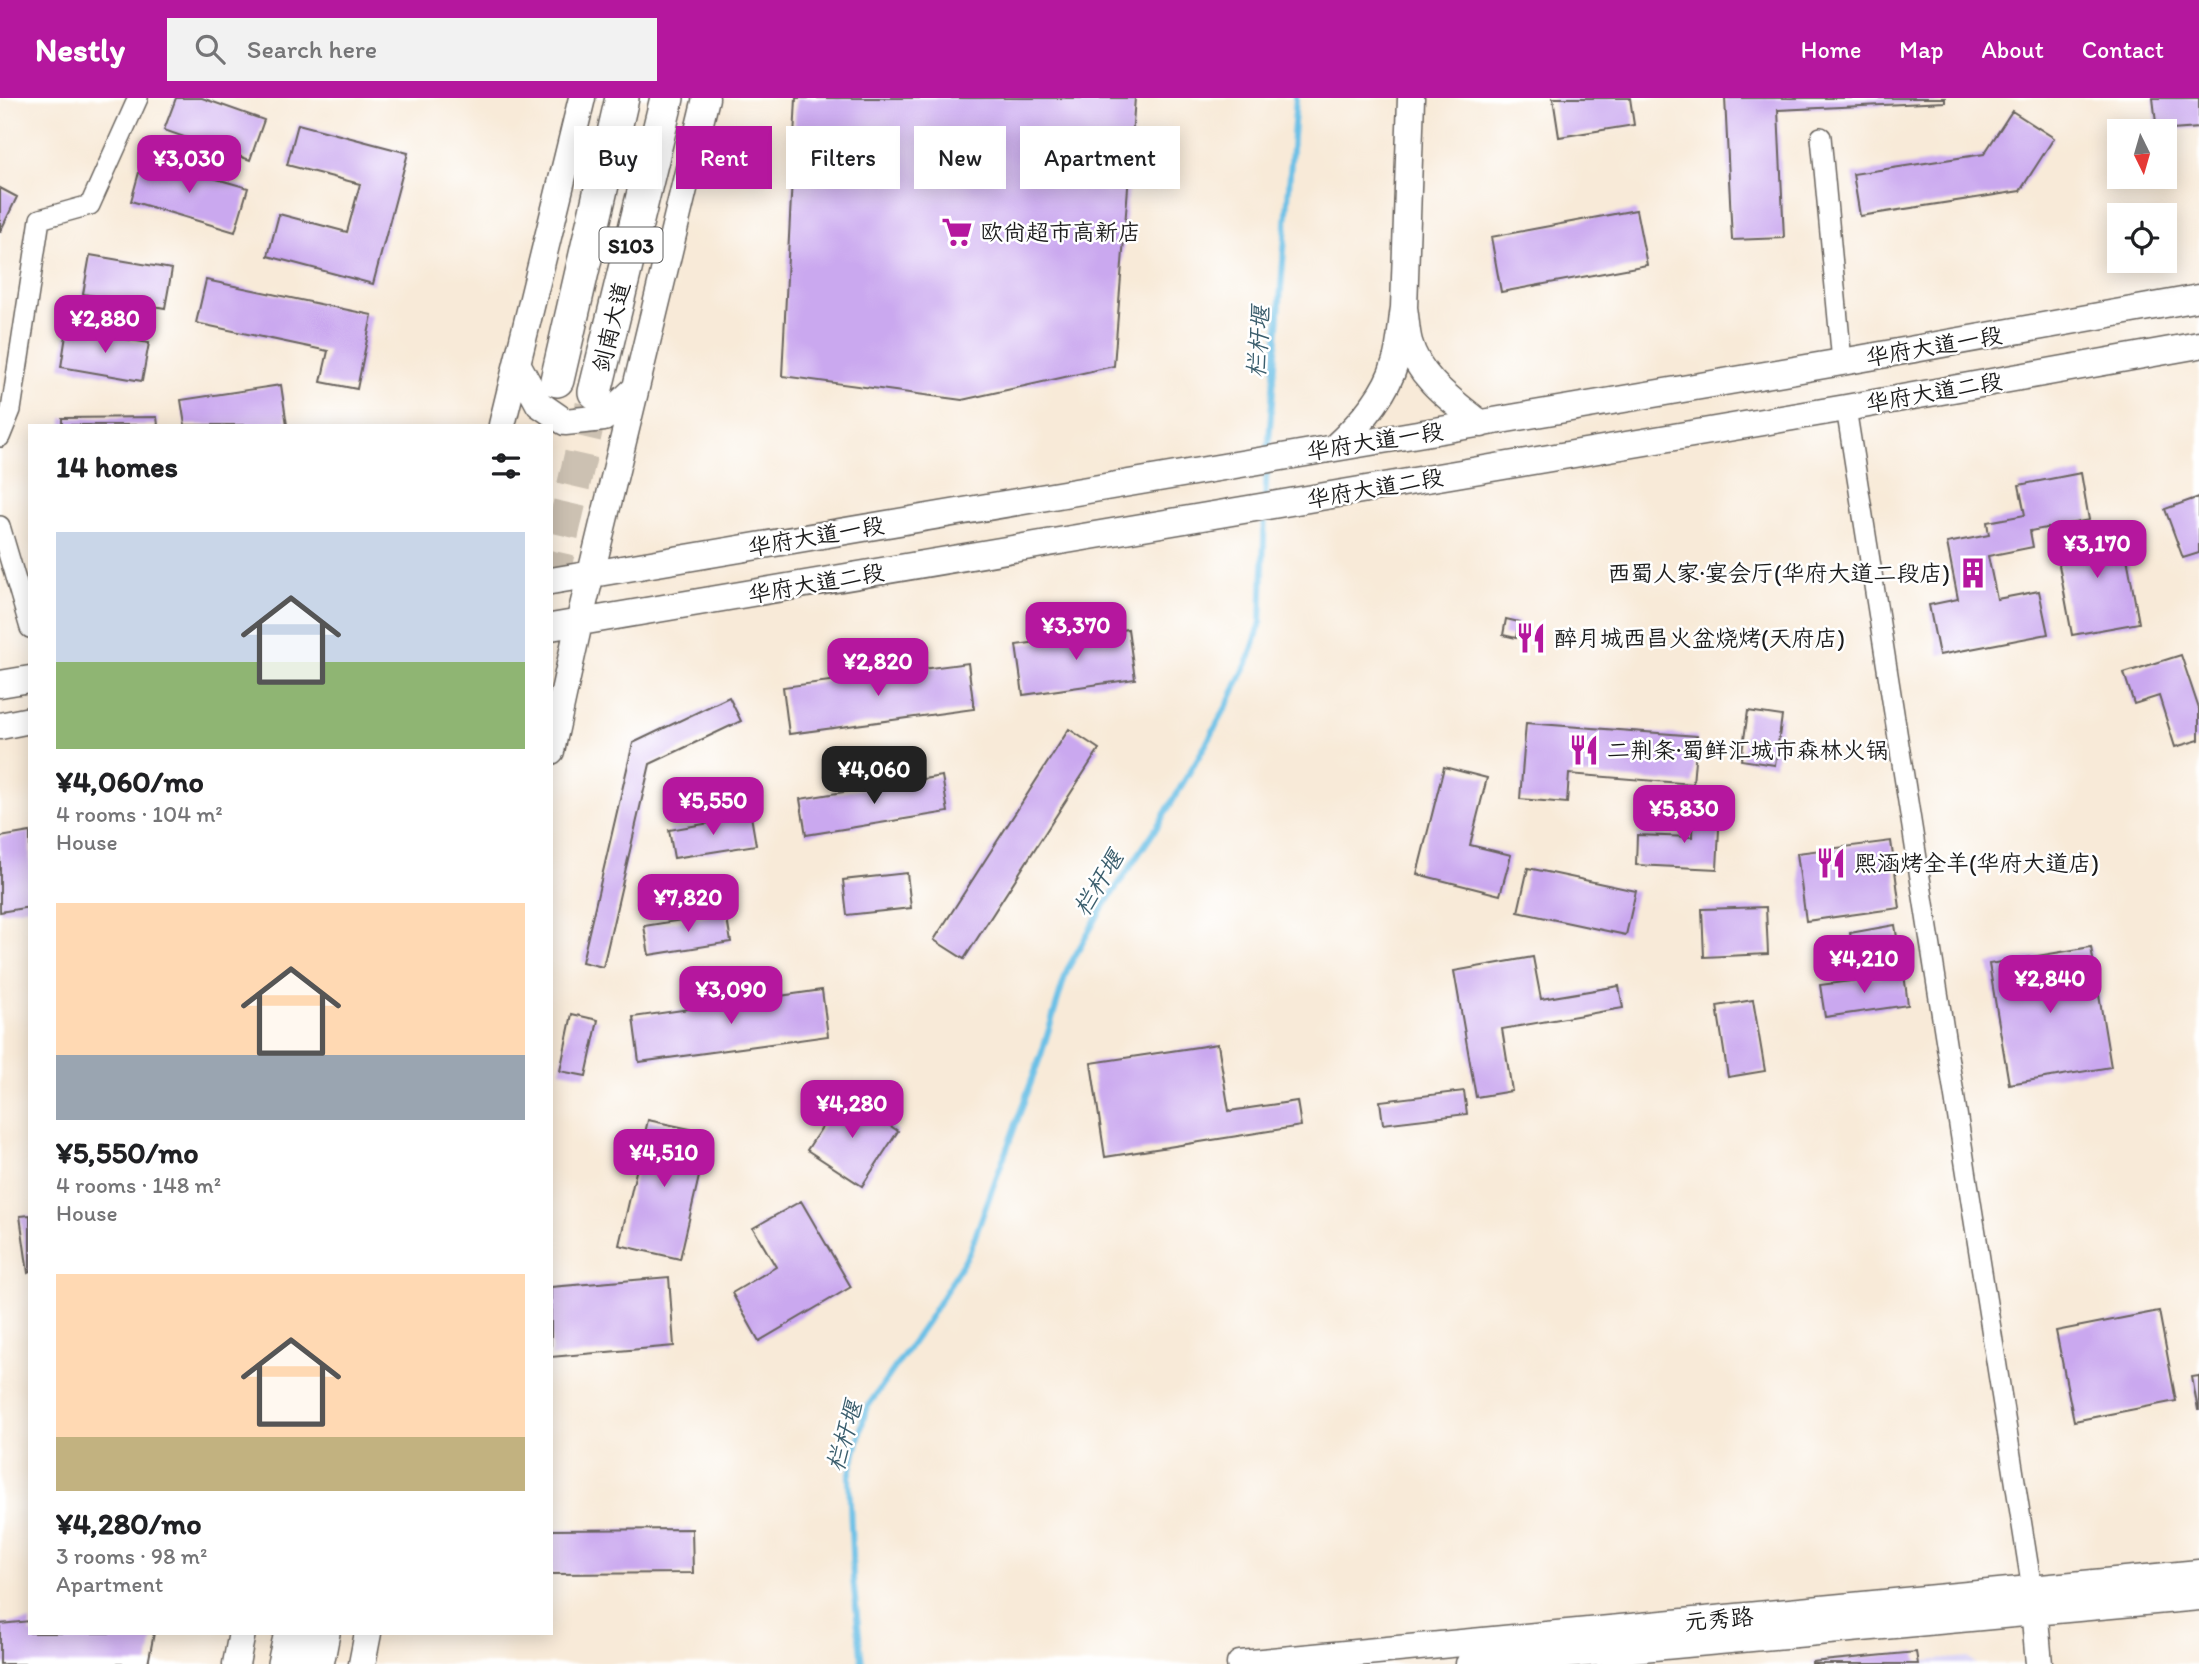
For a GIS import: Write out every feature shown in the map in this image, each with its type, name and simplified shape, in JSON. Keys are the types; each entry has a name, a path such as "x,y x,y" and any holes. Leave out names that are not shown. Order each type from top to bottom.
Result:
{"highway":[{"name":"剑南大道","path":"557,380 622,98"},
{"name":"剑南大道","path":"595,392 667,98"},
{"path":"284,1664 291,1635"},
{"path":"317,1664 323,1635"}],"main road":[{"path":"502,424 582,98"},
{"path":"553,742 590,576 706,98"},
{"path":"1334,447 1350,433 1378,396 1395,364 1404,308 1411,98"},
{"name":"华府大道一段","path":"553,581 1842,362 2199,298"},
{"path":"1404,308 1409,342 1419,365 1434,385 1481,424"},
{"name":"华府大道二段","path":"553,627 1846,408 2199,345"},
{"path":"518,365 539,404 565,422 604,418 635,389"},
{"path":"0,684 28,679"},
{"path":"0,726 28,720"},
{"name":"元秀路","path":"1469,1664 2033,1600 2199,1573"},
{"name":"元秀路","path":"1240,1664 1416,1656 2033,1600 2199,1597"},
{"path":"2033,1600 2039,1664"},
{"path":"236,1664 242,1635"},
{"path":"362,1664 368,1635"}],"street":[{"path":"0,437 12,410 40,219 89,205 138,98"},
{"path":"1821,137 1842,362"},
{"path":"1846,408 2033,1600"},
{"path":"0,526 28,621"}],"shaded area":[{"path":"1968,1657 1976,1664 1890,1664"}],"building":[{"path":"176,98 202,98 264,120 250,160 164,130"},
{"name":"欧尚超市高新店","path":"796,98 1135,98 1133,126 1020,126 1020,189 1128,189 1114,366 962,400 782,376 791,189 900,189 900,126 795,126"},
{"path":"1553,98 1630,98 1634,125 1559,137"},
{"path":"1725,98 1945,98 1945,102 1778,110 1784,238 1732,240"},
{"path":"2153,98 2199,98 2199,128 2177,130 2177,119 2156,119"},
{"path":"2012,111 2054,138 2020,191 1860,216 1853,174 1984,154"},
{"path":"298,124 408,153 373,284 268,256 279,214 347,232 360,184 287,165"},
{"path":"143,158 248,188 235,232 131,201"},
{"path":"0,188 17,197 0,232"},
{"path":"1636,210 1647,265 1501,292 1491,237"},
{"path":"90,255 172,269 165,308 83,294"},
{"path":"206,280 372,315 357,389 321,382 328,351 196,323"},
{"path":"67,329 149,343 142,381 61,367"},
{"path":"281,385 287,424 185,424 181,400"},
{"path":"157,417 158,424 62,424 62,418"},
{"name":"西蜀人家·宴会厅(华府大道二段店)","path":"2081,473 2089,520 2030,531 2033,547 1988,556 1997,599 2039,591 2048,634 1939,655 1929,605 1958,599 1947,543 1989,535 1987,522 2025,515 2019,485"},
{"path":"2199,497 2199,553 2183,558 2165,509"},
{"path":"2121,525 2139,623 2072,635 2054,538"},
{"path":"1506,619 1519,622 1516,638 1503,635"},
{"path":"1128,629 1135,679 1023,695 1016,645"},
{"path":"2181,655 2199,709 2199,740 2175,747 2159,696 2134,704 2124,673"},
{"path":"968,663 974,709 789,734 783,687"},
{"path":"729,697 741,721 650,764 603,967 582,962 633,743"},
{"path":"1748,711 1782,716 1775,765 1741,760"},
{"path":"1526,723 1697,736 1693,784 1569,774 1567,803 1520,799"},
{"path":"1069,729 1099,749 964,959 934,940"},
{"path":"1444,767 1487,778 1470,845 1511,855 1500,895 1417,874"},
{"path":"942,776 948,812 806,835 800,799"},
{"path":"1693,808 1720,809 1717,869 1636,865 1637,835 1692,837"},
{"path":"751,816 756,845 674,858 669,830"},
{"path":"28,832 28,907 0,912 0,837"},
{"path":"1891,841 1900,908 1806,921 1797,853"},
{"path":"1528,868 1636,891 1626,935 1518,912"},
{"path":"907,873 911,908 847,915 843,880"},
{"path":"1766,907 1768,954 1704,957 1702,909"},
{"path":"726,913 731,942 649,955 644,926"},
{"path":"1895,925 1901,962 1857,970 1850,933"},
{"path":"2091,947 2111,1067 2009,1084 1989,964"},
{"path":"1533,957 1541,999 1619,986 1623,1008 1502,1029 1512,1091 1476,1097 1454,971"},
{"path":"1904,974 1908,1005 1825,1017 1820,985"},
{"path":"822,990 828,1036 639,1062 633,1017"},
{"path":"1753,1000 1765,1071 1728,1077 1717,1006"},
{"path":"572,1014 598,1020 586,1076 560,1071"},
{"path":"1218,1044 1229,1111 1297,1101 1301,1126 1105,1157 1091,1063"},
{"path":"1464,1091 1467,1114 1383,1124 1380,1101"},
{"path":"843,1095 898,1131 862,1186 807,1150"},
{"path":"648,1120 709,1133 680,1259 619,1245"},
{"path":"801,1201 851,1287 759,1341 732,1293 776,1267 753,1228"},
{"path":"28,1215 28,1273 20,1216"},
{"path":"669,1277 674,1346 553,1357 553,1287"},
{"path":"2159,1311 2176,1401 2074,1421 2056,1331"},
{"path":"2199,1376 2199,1410 2198,1410 2192,1377"},
{"path":"692,1529 693,1573 553,1574 553,1530"},
{"path":"28,1621 28,1635 154,1635 148,1664 0,1664 0,1624"},
{"path":"1916,1652 1918,1664 1812,1664 1812,1662"}],"waterway":[{"name":"栏杆堰","path":"1268,452 1296,98"},
{"name":"栏杆堰","path":"1265,501 1267,466"},
{"name":"栏杆堰","path":"862,1664 853,1578 849,1477 866,1409 928,1320 969,1253 1042,1052 1067,970 1101,910 1157,827 1205,746 1249,659 1261,622 1265,511"}],"tunnel":[{"path":"553,575 595,392"}],"place":[{"name":"欧尚超市高新店","path":"957,232"},
{"name":"西蜀人家·宴会厅(华府大道二段店)","path":"1973,573"},
{"name":"醉月城西昌火盆烧烤(天府店)","path":"1531,638"},
{"name":"二荆条·蜀鲜汇城市森林火锅","path":"1584,750"},
{"name":"熙涵烤全羊(华府大道店)","path":"1831,863"}]}
